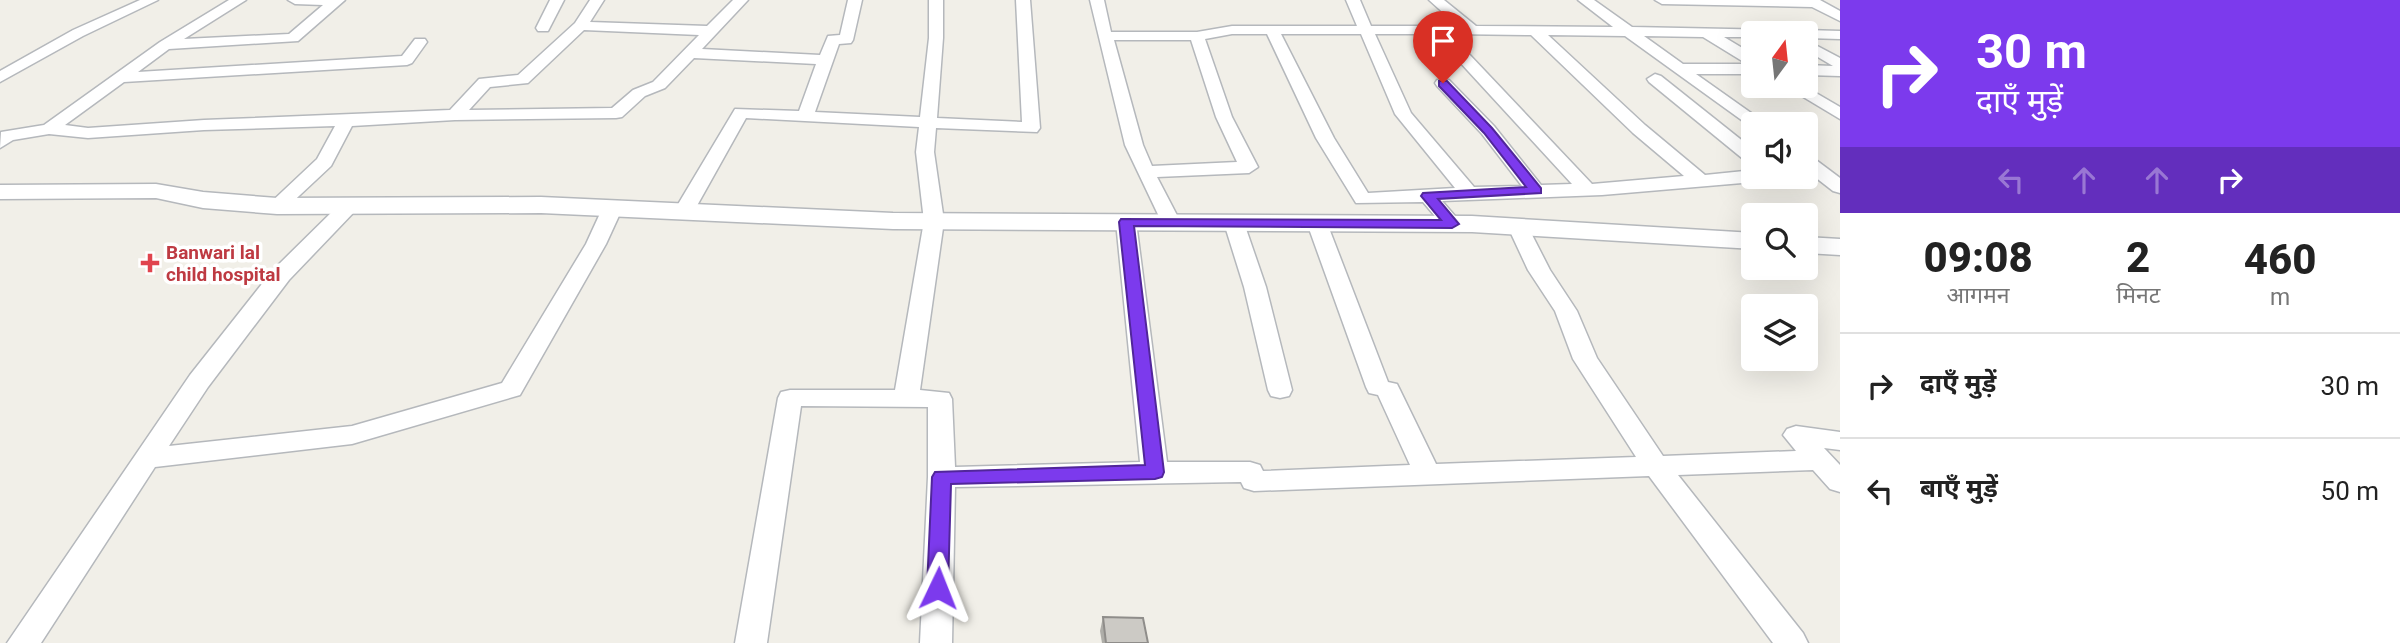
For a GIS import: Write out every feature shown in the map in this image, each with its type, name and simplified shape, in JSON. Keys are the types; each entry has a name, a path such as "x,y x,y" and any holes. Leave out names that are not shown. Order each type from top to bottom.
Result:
{"street":[{"path":"0,77 78,33 151,0"},
{"path":"49,129 165,45 239,0"},
{"path":"295,0 337,1"},
{"path":"543,29 557,0"},
{"path":"454,115 485,82 522,80 580,26 597,0"},
{"path":"0,143 7,136 49,129 88,133 204,125 454,115 616,113 639,93 659,85 741,0"},
{"path":"805,117 833,39 846,40 855,0"},
{"path":"906,399 933,221 925,152 936,0"},
{"path":"684,211 741,113 928,125 1031,128 1023,0"},
{"path":"1097,0 1134,145 1171,223"},
{"path":"1353,0 1403,114 1469,193"},
{"path":"1436,0 1472,30"},
{"path":"1585,0 1741,114"},
{"path":"1655,0 1741,54"},
{"path":"1662,0 1812,1 1840,17"},
{"path":"165,45 293,38 337,1"},
{"path":"1732,1 1762,21"},
{"path":"580,26 713,31"},
{"path":"1105,36 1197,36 1232,30 1705,32 1741,27"},
{"path":"1272,30 1318,125 1343,171 1363,199 1587,189 1741,177"},
{"path":"1438,30 1587,189"},
{"path":"1534,30 1640,129 1700,180"},
{"path":"1818,34 1840,35"},
{"path":"1145,172 1249,167 1224,117 1197,36"},
{"path":"118,78 268,67 407,61 421,43"},
{"path":"1818,51 1840,64"},
{"path":"691,53 826,60"},
{"path":"1678,69 1741,69"},
{"path":"1818,70 1840,71"},
{"path":"1655,79 1741,148"},
{"path":"1443,83 1488,130 1536,191"},
{"path":"1813,98 1840,114"},
{"path":"277,206 324,162 345,121"},
{"path":"1818,168 1840,169"},
{"path":"1818,172 1840,187"},
{"path":"0,191 156,191 203,200 277,206 440,204 613,207 933,221 1452,224 1741,240"},
{"path":"1428,196 1452,224"},
{"path":"23,643 199,381 281,275 349,206"},
{"path":"148,458 352,435 510,389 596,244 613,207"},
{"path":"1126,222 1155,472"},
{"path":"1234,223 1255,288 1280,390"},
{"path":"1317,223 1378,387 1388,390 1428,476"},
{"path":"1517,227 1539,270 1566,311 1585,359 1656,466 1792,643"},
{"path":"1818,246 1840,247"},
{"path":"751,643 790,398 940,399 942,477 936,643"},
{"path":"942,477 1251,472 1254,481 1428,476 1656,466 1830,450 1840,482"}],"building":[{"path":"1103,617 1143,618 1148,643 1106,643"}],"place":[{"name":"Banwari lal child hospital","path":"150,263"}],"route":[{"path":"938,588 942,477 1155,472 1126,222 1452,224 1428,196 1536,191 1488,130 1443,83"}]}
